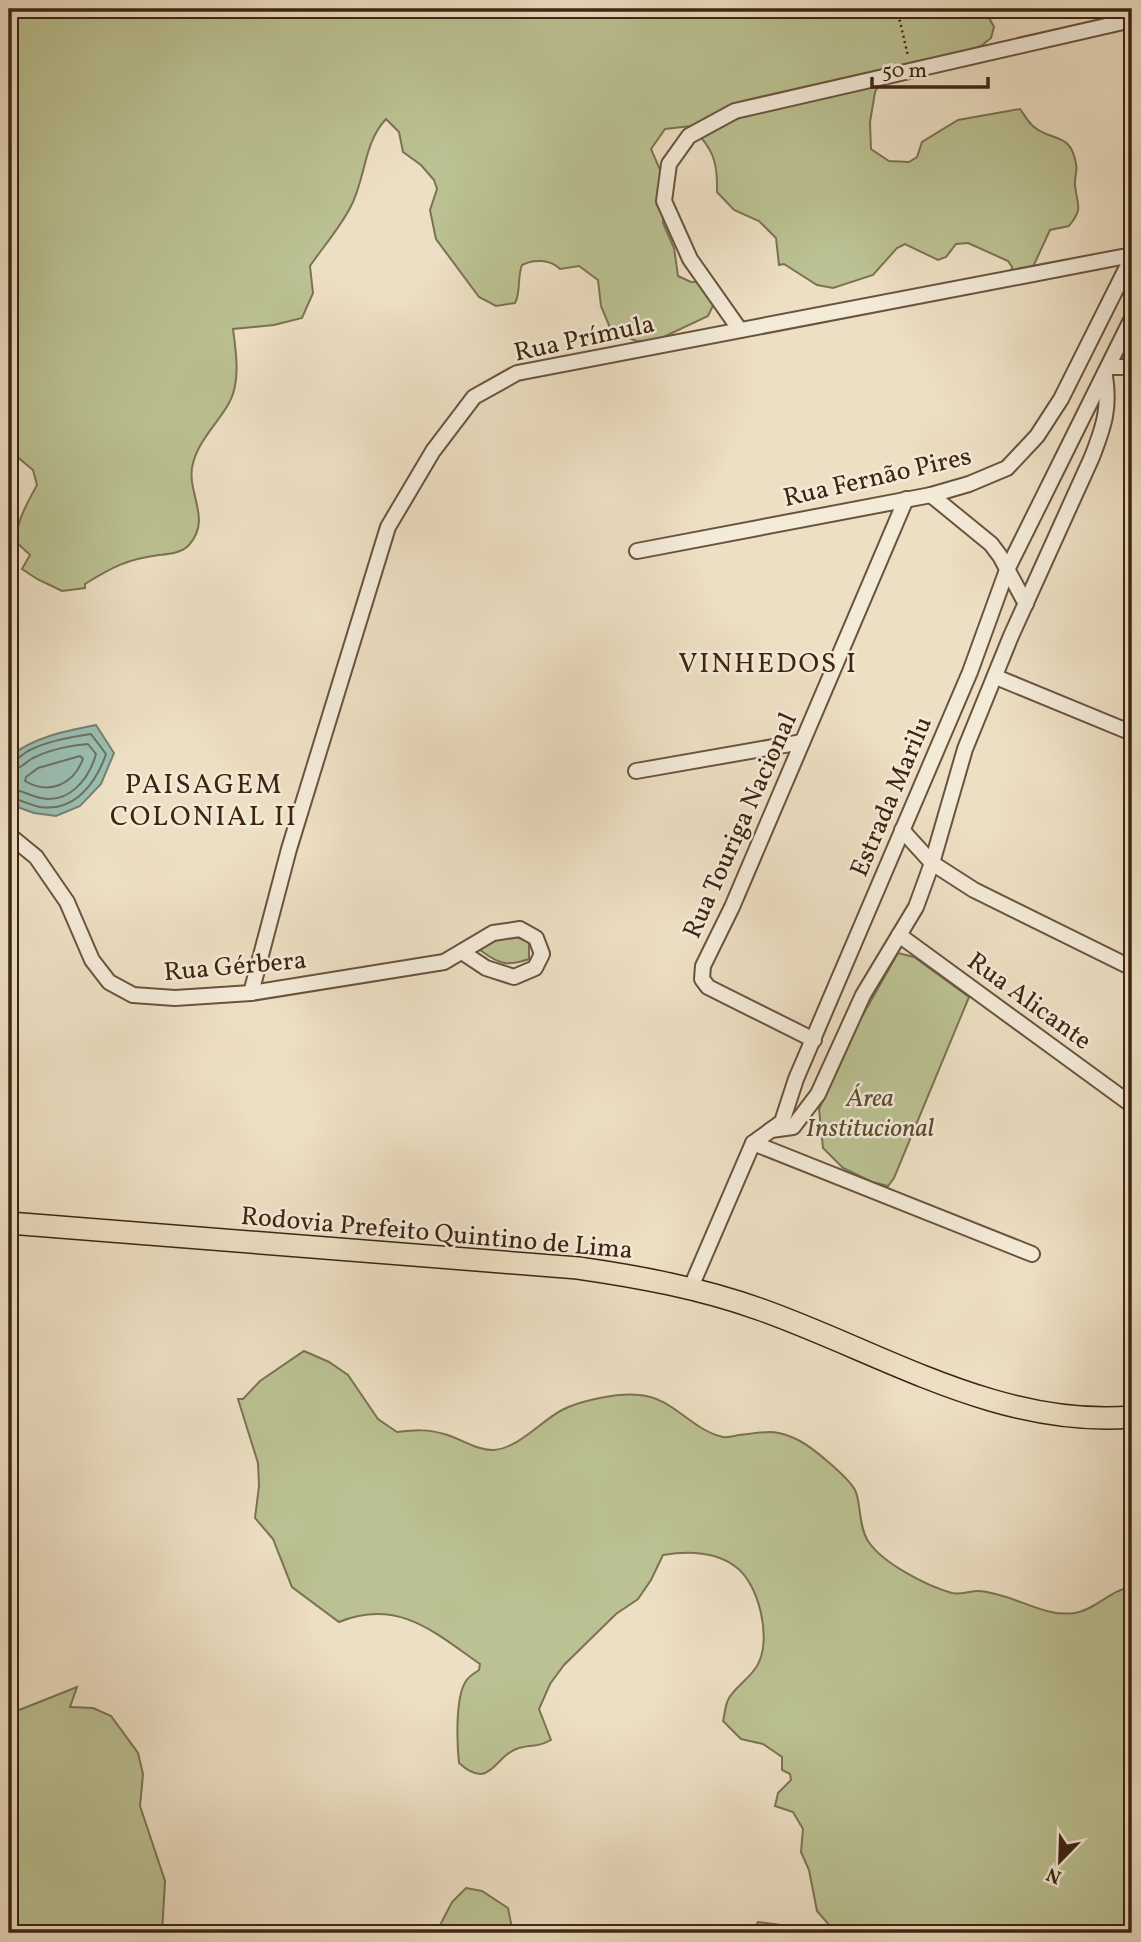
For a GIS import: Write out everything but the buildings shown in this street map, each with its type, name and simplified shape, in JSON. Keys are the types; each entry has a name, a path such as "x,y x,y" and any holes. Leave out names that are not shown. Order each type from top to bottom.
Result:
{"main road":[{"name":"Rodovia Prefeito Quintino de Lima","path":"9,1223 578,1268 691,1287 761,1310 991,1401 1084,1418 1132,1417"}],"street":[{"path":"740,330 690,259 664,201 669,164 689,136 735,111 1132,20"},
{"name":"Rua Prímula","path":"251,993 289,849 388,527 433,451 474,397 517,373 1132,256"},
{"name":"Rua Fernão Pires","path":"637,551 931,495 970,484 1007,468 1037,436 1061,399 1132,256"},
{"name":"Estrada Marilu","path":"691,1287 753,1143 782,1122 796,1079 970,671 1007,570 1132,318"},
{"path":"766,1131 793,1127 818,1094 863,995 916,907 932,863 965,749 1104,426 1108,410 1107,372 1132,367"},
{"path":"931,495 991,544 1000,555 1026,604"},
{"name":"Rua Touriga Nacional","path":"814,1040 720,995 702,979 703,967 732,907 906,499"},
{"path":"996,677 1132,733"},
{"path":"636,771 802,742"},
{"path":"902,830 932,863 974,890 1132,968"},
{"name":"Rua Gérbera","path":"9,835 36,857 67,902 92,960 109,982 133,995 175,998 251,993 444,962 493,933 520,929 536,938 542,954 535,968 514,977 486,968 462,952"},
{"name":"Rua Alicante","path":"899,935 1132,1105"},
{"path":"753,1143 1032,1254"}],"path":[{"path":"897,9 912,70"}],"green space":[{"path":"9,9 978,9 988,16 994,27 991,38 981,46 916,67 880,83 875,92 870,122 871,149 889,161 909,162 917,157 922,142 958,120 1020,109 1033,126 1070,146 1076,167 1078,210 1069,226 1050,230 1032,269 1011,276 1012,267 1008,261 968,243 956,244 946,257 938,260 905,244 897,248 873,275 833,288 817,285 784,264 779,265 776,238 759,221 734,210 717,192 713,156 691,126 665,129 651,149 661,172 663,223 674,248 678,276 691,282 712,281 720,291 708,316 653,342 636,341 611,330 601,306 598,280 579,266 560,269 546,262 526,263 522,265 515,303 496,306 479,297 436,239 430,210 437,189 434,180 421,165 403,152 399,132 386,119 373,139 350,208 310,266 313,293 302,318 274,325 233,329 237,366 233,395 204,439 193,463 192,484 199,515 196,535 183,550 120,565 85,584 85,588 62,591 22,569 30,555 18,543 17,529 37,485 33,470 9,450"},
{"path":"514,936 529,942 529,959 503,963 480,950 493,939"},
{"name":"Área Institucional","path":"898,953 914,957 969,997 894,1178 888,1186 872,1182 843,1168 823,1148 819,1109 860,1020"},
{"path":"304,1351 329,1362 348,1375 378,1419 397,1432 438,1432 488,1450 512,1444 570,1406 621,1395 639,1395 662,1401 701,1428 723,1437 770,1432 784,1434 821,1456 851,1484 857,1495 865,1535 875,1549 906,1573 952,1593 986,1592 1046,1611 1065,1614 1083,1611 1117,1591 1132,1587 1132,1933 836,1933 817,1911 809,1870 801,1852 803,1829 793,1812 775,1806 778,1793 791,1780 790,1774 782,1770 782,1757 763,1744 741,1739 723,1721 731,1695 759,1662 764,1639 763,1625 757,1598 744,1575 728,1562 710,1555 663,1555 638,1599 616,1614 564,1665 550,1684 539,1709 551,1740 511,1752 485,1773 470,1771 459,1763 458,1709 462,1688 467,1679 479,1670 480,1664 431,1630 397,1616 379,1614 339,1622 292,1587 273,1539 255,1518 259,1486 258,1463 238,1399 243,1399 260,1381"},
{"path":"77,1687 70,1707 93,1708 111,1716 138,1753 143,1774 140,1806 165,1881 162,1933 9,1933 9,1714"},
{"path":"466,1888 482,1891 508,1908 513,1933 436,1933 452,1902"},
{"path":"758,1922 803,1928 807,1933 752,1933"}],"water":[{"path":"96,725 114,753 101,784 80,806 56,816 34,813 9,804 9,757 39,740 61,732"}],"district":[{"name":"VINHEDOS I","path":"768,662"},
{"name":"PAISAGEM COLONIAL II","path":"204,799"}]}
